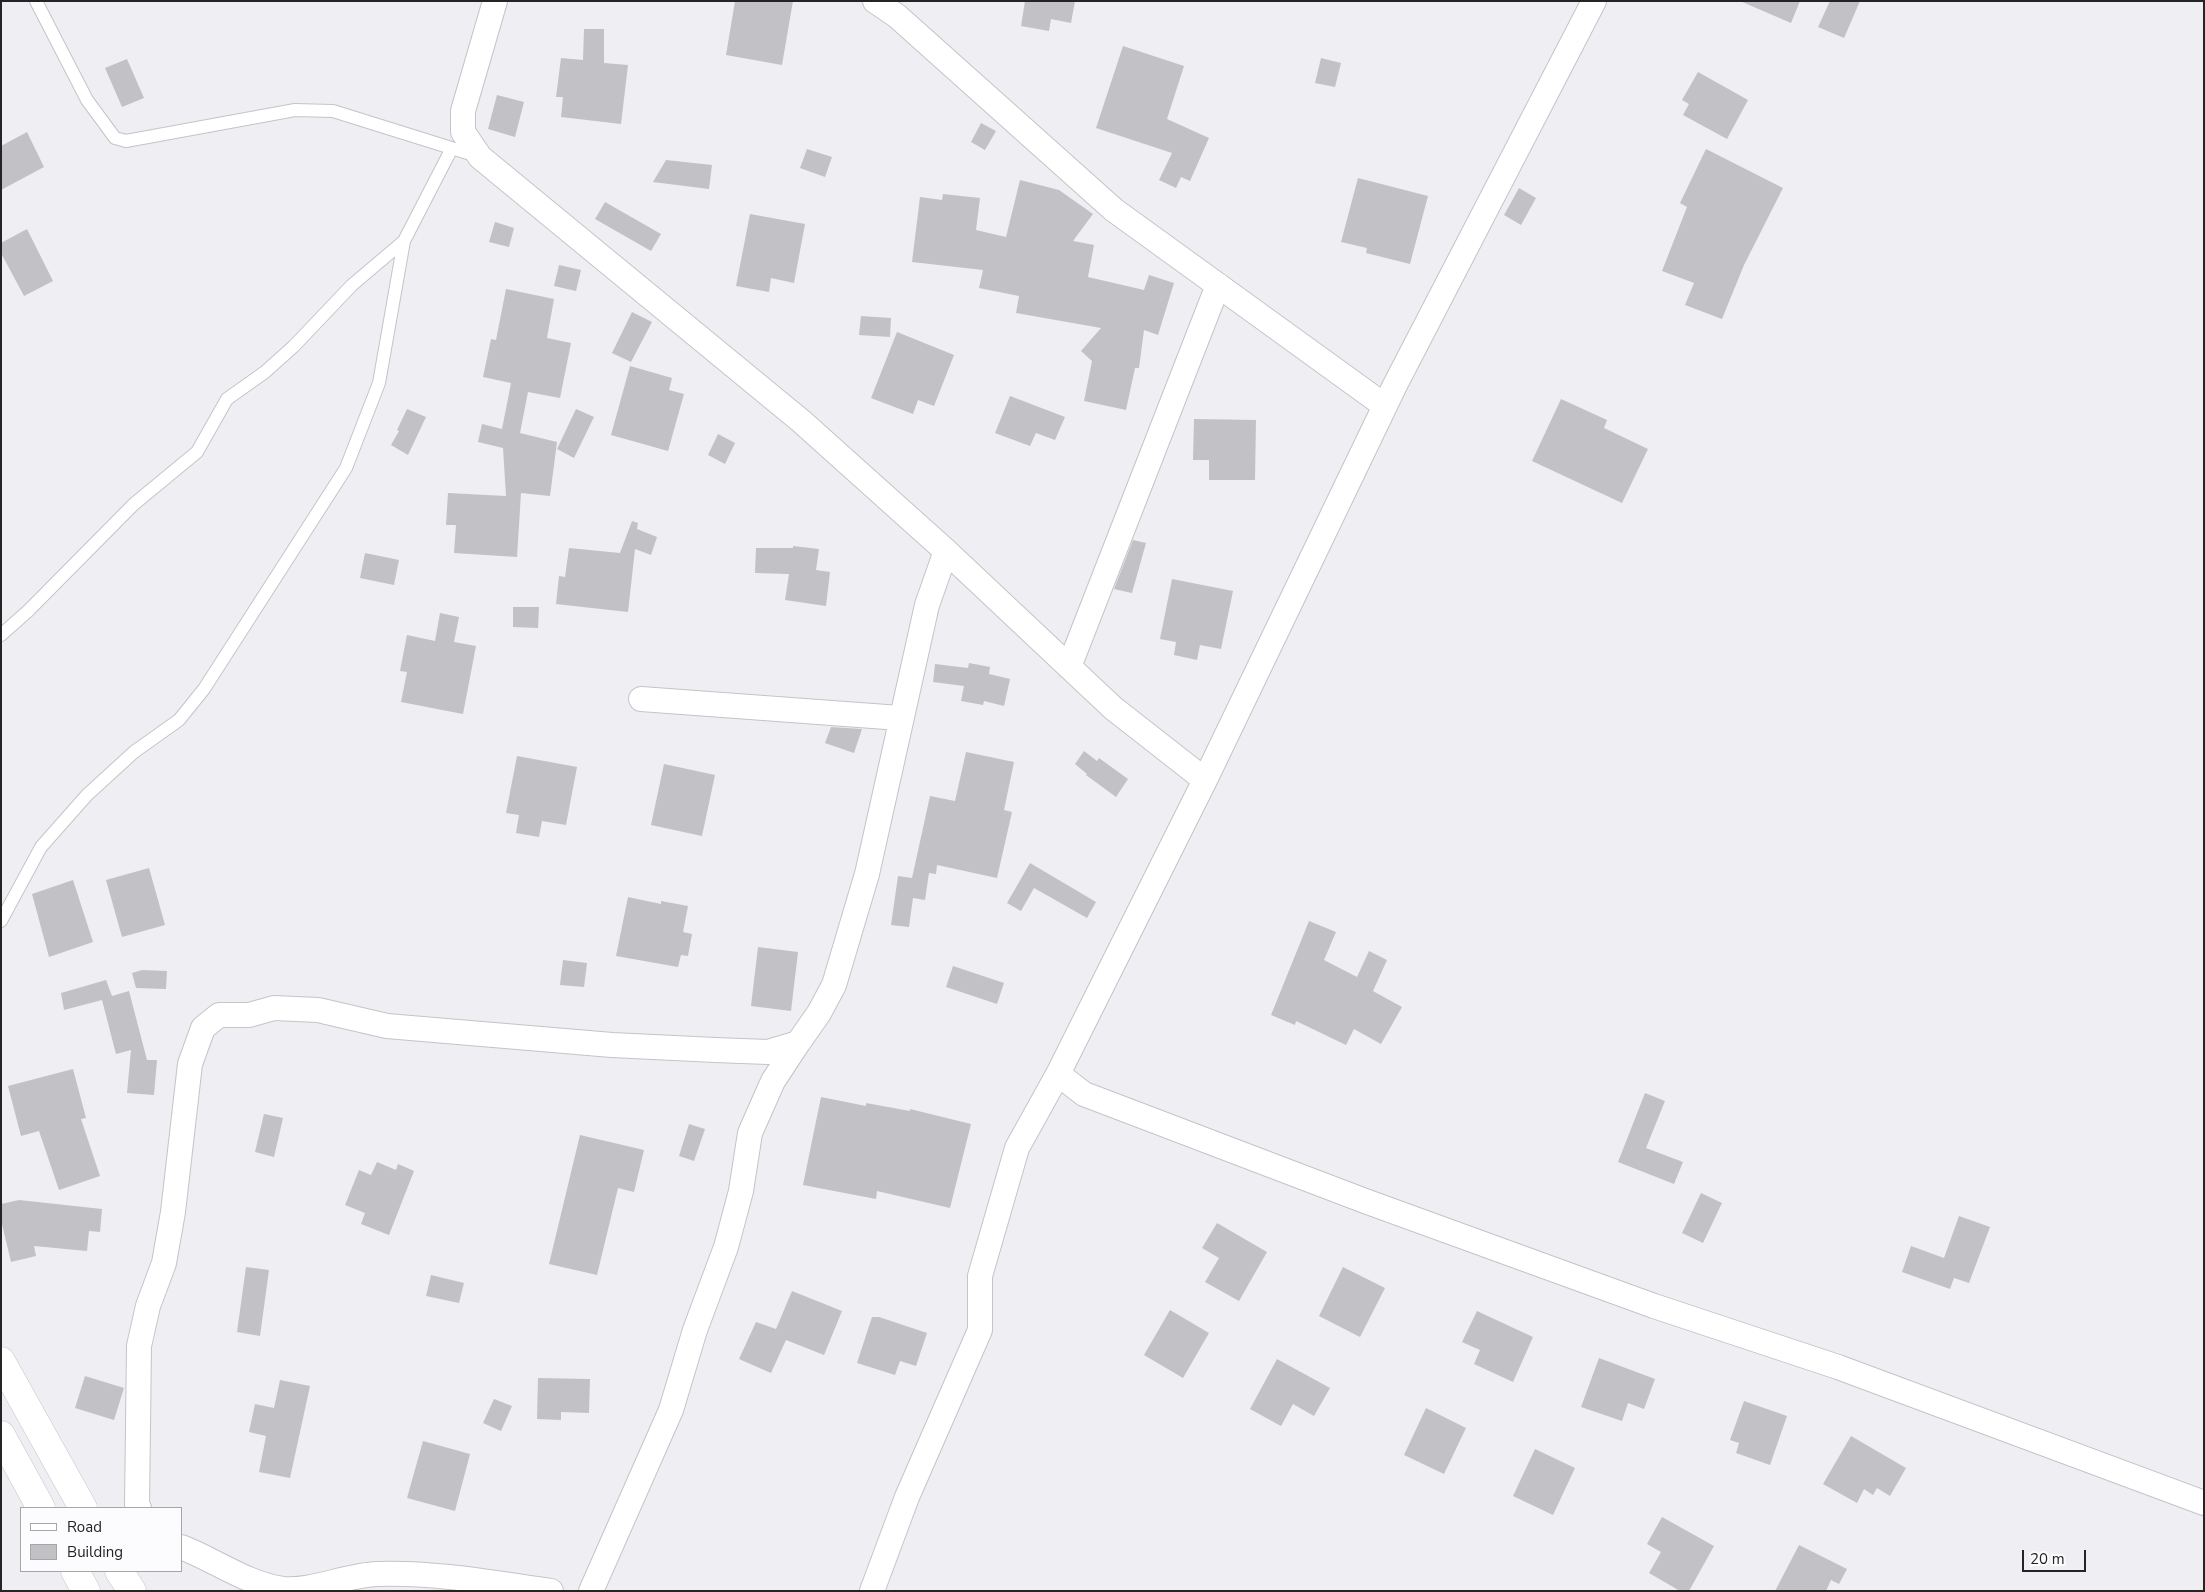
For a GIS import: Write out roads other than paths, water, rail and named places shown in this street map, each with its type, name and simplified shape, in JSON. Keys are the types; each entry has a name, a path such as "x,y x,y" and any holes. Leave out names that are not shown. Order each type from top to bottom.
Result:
{"main road":[{"path":"1,1361 82,1507"},
{"path":"1,1435 40,1507"},
{"path":"76,1572 86,1591"},
{"path":"120,1572 132,1591"}],"street":[{"path":"495,1 463,111 463,132 480,157 801,421 946,551 1113,708 1205,780"},
{"path":"875,1 900,9 1114,210 1385,406"},
{"path":"872,1591 908,1496 980,1330 980,1276 1017,1148 1058,1074 1205,780 1385,406 1594,1"},
{"path":"1069,667 1218,285"},
{"path":"591,1591 671,1410 695,1330 726,1247 741,1191 750,1133 772,1081 819,1013 834,985 867,874 926,605 946,551"},
{"path":"641,699 900,718"},
{"path":"138,1507 139,1346 148,1306 164,1263 173,1212 190,1064 203,1028 219,1015 249,1015 274,1008 318,1010 387,1026 612,1045 768,1052 798,1043"},
{"path":"1058,1074 1084,1094 1365,1201 1654,1306 1838,1367 2204,1503"},
{"path":"182,1547 258,1583 285,1589 311,1586 350,1576 378,1574 468,1579 551,1591"}],"lane":[{"path":"36,1 87,100 115,138 126,142 294,110 333,112 480,157"},
{"path":"1,921 41,847 87,795 134,752 179,720 204,689 346,468 379,382 404,242 452,148"},
{"path":"1,635 28,611 134,504 198,452 227,399 264,372 294,346 352,285 404,242"}]}
